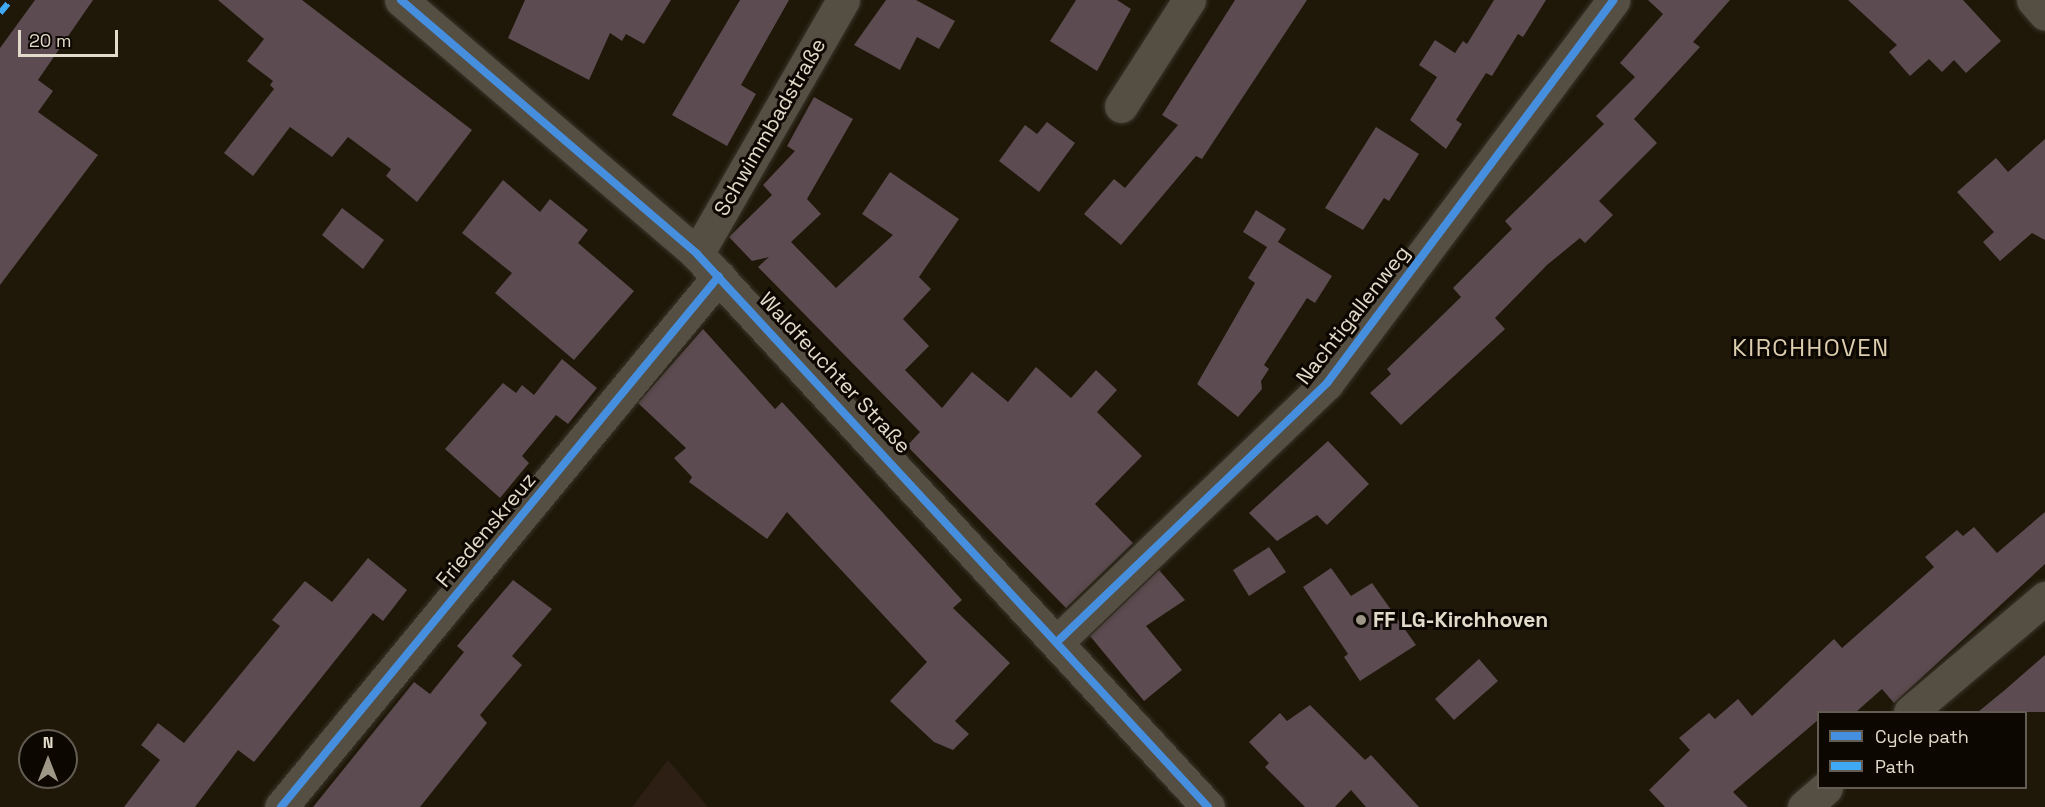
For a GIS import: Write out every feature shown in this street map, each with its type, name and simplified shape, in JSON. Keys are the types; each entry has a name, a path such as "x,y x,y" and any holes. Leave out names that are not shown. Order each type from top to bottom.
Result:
{"street":[{"name":"Waldfeuchter Straße","path":"401,0 708,265 1208,807"},
{"name":"Schwimmbadstraße","path":"708,265 843,0"},
{"path":"1121,106 1189,0"},
{"name":"Nachtigallenweg","path":"1057,642 1327,382 1612,0"},
{"path":"2033,0 2045,14"},
{"name":"Friedenskreuz","path":"281,807 708,265"},
{"path":"1911,711 2045,598"},
{"path":"1803,807 1825,789"}],"shaded area":[{"path":"668,760 708,807 632,807"}],"building":[{"path":"35,0 93,0 38,80 53,91 38,112 98,155 0,285 0,48"},
{"path":"218,0 302,0 472,130 417,202 386,176 391,169 348,137 332,157 290,127 253,176 224,153 274,89 270,85 273,81 247,61 264,39"},
{"path":"525,0 671,0 644,44 626,34 622,41 610,33 589,80 508,38"},
{"path":"740,0 789,0 741,85 756,94 727,146 672,115"},
{"path":"886,0 916,0 955,21 939,49 917,37 900,70 854,45"},
{"path":"1076,0 1117,0 1131,9 1097,71 1050,41"},
{"path":"1235,0 1307,0 1202,159 1196,156 1121,245 1084,214 1114,179 1125,188 1178,125 1162,115"},
{"path":"1494,0 1546,0 1523,37 1518,34 1492,76 1486,73 1456,120 1462,124 1446,149 1410,120 1437,77 1419,65 1435,40 1455,53 1463,41 1467,44"},
{"path":"1648,0 1730,0 1693,42 1700,47 1634,119 1657,143 1599,201 1613,215 1585,243 1580,238 1547,265 1495,318 1505,329 1401,425 1370,393 1391,374 1387,369 1461,297 1453,288 1512,229 1505,221 1604,124 1596,116 1635,77 1620,63 1663,14"},
{"path":"1848,0 1963,0 2001,41 1966,73 1954,60 1942,72 1929,59 1910,76 1889,52 1897,45"},
{"path":"814,97 853,119 807,199 821,214 791,242 836,288 893,235 862,214 890,172 959,219 919,277 931,289 903,319 929,346 905,370 942,408 972,372 1008,402 1036,367 1071,398 1096,370 1117,390 1097,412 1142,456 1095,504 1133,543 1066,608 907,446 920,432 758,267 769,257 752,261 729,237 772,195 763,185 795,151 787,146"},
{"path":"1047,122 1075,143 1039,192 999,161 1025,125 1037,134"},
{"path":"1376,127 1419,154 1389,201 1384,198 1363,230 1325,208"},
{"path":"2045,139 2045,240 2032,233 2000,261 1983,242 1994,232 1957,192 1996,158 2008,172"},
{"path":"503,180 540,212 550,199 588,230 578,243 634,291 574,360 495,293 512,273 462,233"},
{"path":"342,208 384,240 363,269 322,235"},
{"path":"1256,210 1286,229 1278,242 1332,276 1315,303 1307,298 1264,365 1269,369 1261,381 1262,389 1238,417 1197,384 1255,283 1248,278 1267,247 1243,232"},
{"path":"703,329 775,409 782,402 805,427 962,600 953,608 1010,663 955,721 969,734 953,750 934,742 890,701 927,662 787,512 767,539 689,482 692,477 674,458 686,448 638,403"},
{"path":"562,359 597,388 568,424 556,415 522,456 529,463 500,498 445,449 503,383 516,393 522,385 534,395"},
{"path":"1328,441 1369,484 1327,525 1317,515 1277,541 1249,513"},
{"path":"2045,512 2045,564 1894,703 1882,689 1857,711 1817,711 1817,721 1733,792 1748,807 1665,807 1649,790 1690,750 1679,738 1709,713 1715,719 1738,699 1752,716 1834,639 1842,648 1934,567 1925,557 1957,530 1963,536 1974,527 1997,553"},
{"path":"1269,547 1286,572 1249,596 1233,570"},
{"path":"368,558 407,590 383,621 373,613 254,762 238,750 195,807 124,807 160,760 141,745 158,723 184,743 280,626 272,620 305,581 332,602"},
{"path":"1331,568 1351,596 1372,583 1416,645 1360,681 1344,657 1348,654 1303,587"},
{"path":"1159,570 1185,600 1146,626 1182,670 1144,701 1090,636"},
{"path":"513,580 552,609 512,656 522,665 480,715 487,723 420,807 313,807 414,682 430,694 464,652 457,646"},
{"path":"2045,655 2045,712 1979,711"},
{"path":"1479,659 1498,681 1454,720 1435,699"},
{"path":"1310,705 1365,760 1371,755 1419,807 1366,807 1351,790 1335,807 1305,807 1265,767 1269,763 1249,742 1280,713 1287,721"}],"marked path":[{"path":"0,13 11,0"}],"cycle path":[{"path":"401,0 697,254 1208,807"},
{"path":"1057,642 1327,383 1613,0"},
{"path":"281,807 719,276"}],"place":[{"name":"FF LG-Kirchhoven","path":"1361,620"}],"district":[{"name":"KIRCHHOVEN","path":"1811,348"}]}
